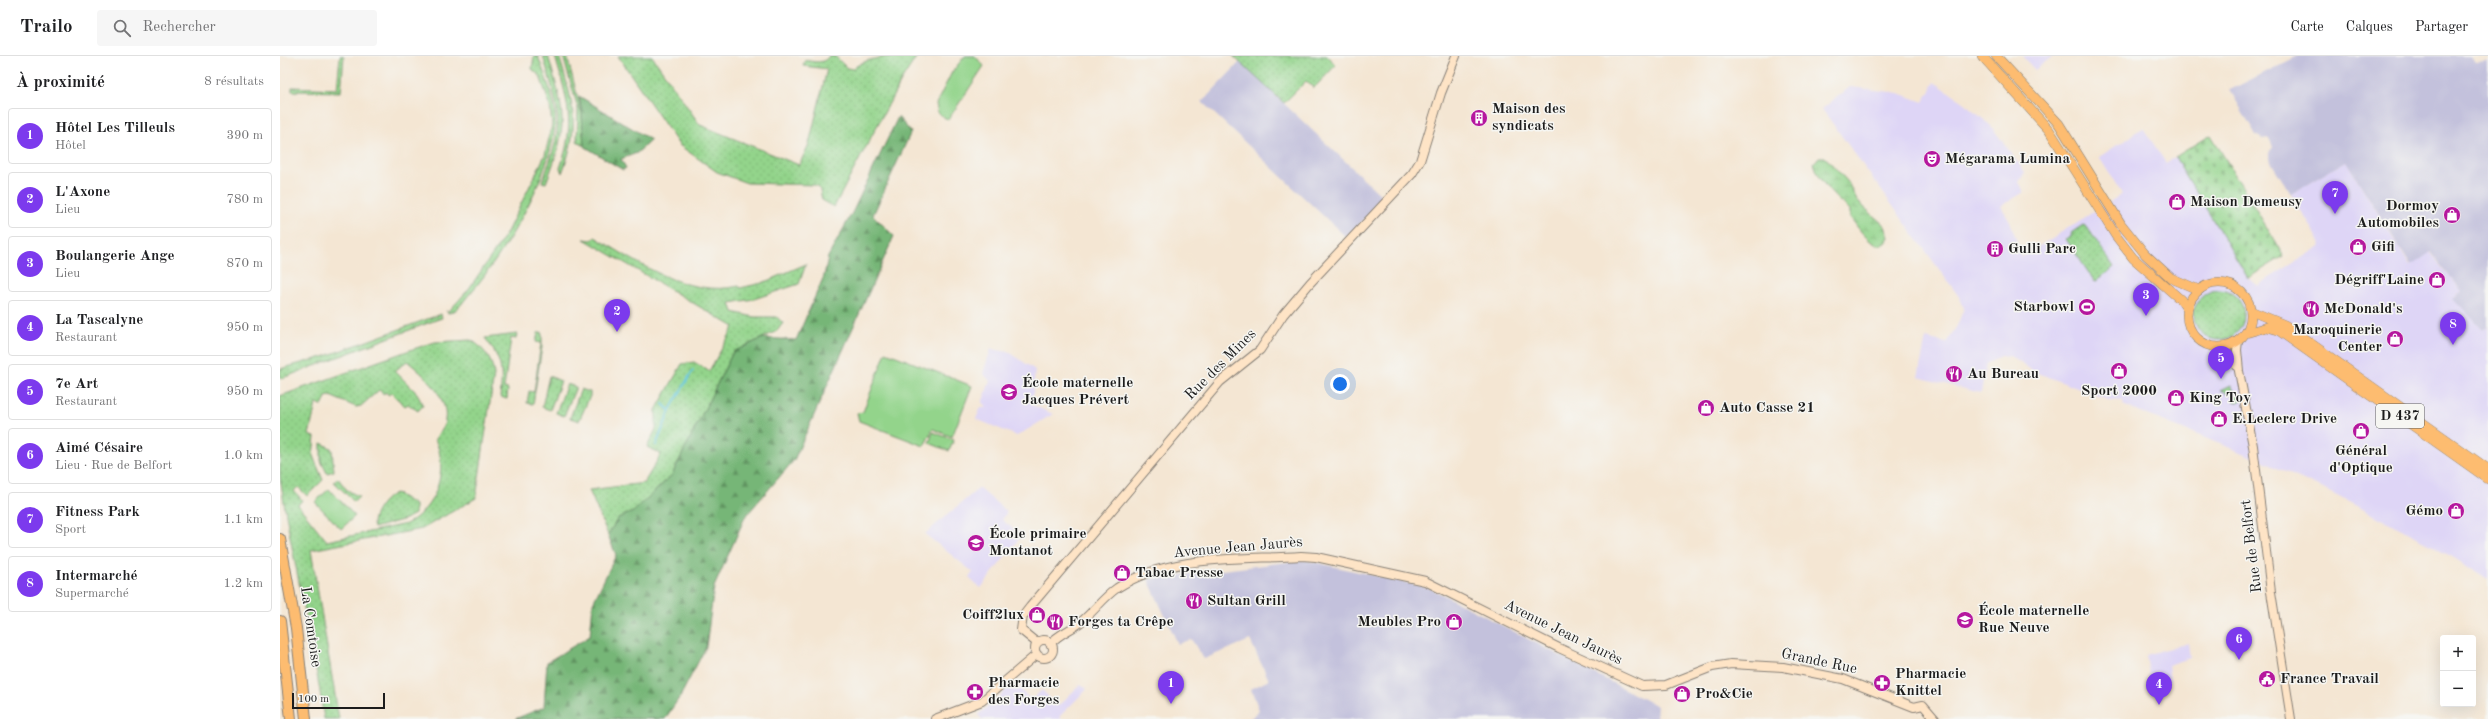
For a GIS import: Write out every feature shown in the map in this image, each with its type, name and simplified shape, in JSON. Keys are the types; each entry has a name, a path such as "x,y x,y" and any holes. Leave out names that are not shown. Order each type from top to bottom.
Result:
{"highway":[{"name":"La Comtoise","path":"280,540 296,628 306,719"},
{"name":"La Comtoise","path":"280,621 291,719"}],"main road":[{"path":"1982,56 2050,130 2116,236 2133,258 2181,300 2187,309"},
{"path":"1996,56 2059,124 2121,224 2145,254 2171,278 2199,290"},
{"path":"2212,283 2228,284 2243,293 2251,311 2250,326 2246,333 2238,341 2220,348 2204,344 2194,336 2187,324 2187,309 2189,302 2199,290 2212,283"},
{"name":"D 437","path":"2251,311 2285,325 2488,469"},
{"name":"D 437","path":"2246,333 2256,328 2267,327 2278,330 2488,479"}],"street":[{"name":"Rue des Mines","path":"1037,643 1021,630 1023,616 1030,607 1177,431 1220,382 1260,350 1283,315 1308,285 1406,183 1420,161 1441,93 1450,56"},
{"name":"Rue des Mines","path":"1441,93 1456,56"},
{"name":"Rue de Belfort","path":"2238,341 2237,350 2239,371 2256,462 2271,592 2291,719"},
{"name":"Rue de Belfort","path":"2220,348 2228,353 2239,371"},
{"name":"Avenue Jean Jaurès","path":"1050,644 1055,637 1076,626 1118,588 1154,572 1192,563 1301,556 1316,557 1425,581 1633,684 1651,687 1666,685"},
{"path":"1044,640 1050,644 1052,649 1048,656 1044,658 1037,654 1035,648 1037,643 1044,640"},
{"path":"935,719 982,701 1037,654"},
{"name":"Grande Rue","path":"1666,685 1712,667 1731,664 1796,669 1843,679 1914,707 1922,705 1935,719"}],"shaded area":[{"path":"2022,56 2053,56 2035,70"},
{"path":"2298,56 2471,56 2475,62 2488,61 2488,326 2483,330 2453,298 2462,291 2431,252 2411,266 2346,161 2291,194 2269,159 2269,153 2273,147 2269,138 2262,139 2256,135 2230,90"},
{"path":"1240,62 1384,198 1347,238 1202,102"},
{"path":"1935,82 1967,105 1991,126 2025,172 2019,182 2024,192 2001,206 2010,221 2022,257 2122,194 2099,157 2143,128 2166,163 2175,157 2248,278 2257,286 2322,245 2291,194 2346,161 2410,266 2430,252 2462,291 2454,297 2483,330 2488,326 2488,580 2431,544 2333,494 2260,460 2123,405 2124,401 2108,400 2033,371 2010,356 2000,357 1986,364 1981,393 1918,377 1926,338 1946,343 1957,326 1964,308 1960,298 1822,109 1850,87 1899,93 1923,102"},
{"name":"École maternelle Jacques Prévert","path":"991,349 1009,352 1035,370 1032,405 1053,414 1017,436 976,419 981,407 985,408 986,406 982,403 990,381 983,373"},
{"name":"École primaire Montanot","path":"979,488 1007,512 1002,520 1022,535 981,588 969,578 973,572 925,534"},
{"path":"1305,560 1430,588 1657,706 1656,719 1250,719 1259,710 1251,689 1269,680 1250,640 1204,659 1191,639 1178,644 1148,579"},
{"path":"2188,643 2190,658 2168,665 2170,681 2151,687 2146,655"},
{"path":"1014,683 1031,700 1042,690 1058,706 1081,684 1087,689 1059,717 1062,719 982,719 978,715"}],"green space":[{"path":"340,56 344,56 341,92 292,91 292,87 337,89"},
{"path":"534,56 538,56 555,109 555,127 551,148 544,170 522,216 496,260 459,307 451,313 448,313 446,311 449,311 468,290 505,236 545,155 552,125 550,106 540,76 532,69"},
{"path":"543,56 548,56 558,92 562,120 558,147 546,183 542,182 554,146 558,119 553,92"},
{"path":"555,56 559,56 568,88 573,114 572,141 562,173 560,168 568,138 569,125 566,99"},
{"path":"563,56 567,56 582,114 584,146 577,141 578,109"},
{"path":"618,56 652,56 700,125 799,165 809,144 827,69 803,66 805,60 818,62 827,59 829,56 835,56 847,68 853,69 865,61 873,59 917,56 901,81 834,207 822,200 820,190 815,185 747,183 717,172 679,145"},
{"path":"965,56 975,56 984,66 948,120 938,113 936,104 952,72"},
{"path":"1233,56 1327,56 1336,65 1314,88 1306,81 1284,103"},
{"path":"579,96 651,140 637,153 621,159 626,168 623,170 584,146"},
{"path":"898,117 911,132 873,215 894,236 794,460 745,517 714,587 706,647 681,695 665,719 515,719 544,707 547,662 590,636 593,603 616,555 608,535 618,518 633,512 672,475 733,352 763,338 796,340 824,276 828,257 853,211"},
{"path":"2211,135 2284,256 2248,278 2175,157"},
{"path":"1819,157 1825,157 1848,182 1857,201 1885,226 1889,237 1884,243 1879,245 1868,239 1850,217 1850,210 1836,198 1826,186 1820,178 1814,163"},
{"path":"2083,225 2087,227 2114,267 2095,282 2066,239 2072,235 2071,233"},
{"path":"595,237 645,267 682,282 700,287 720,288 739,286 740,288 762,283 806,264 799,284 754,299 730,303 733,312 754,317 777,317 783,323 777,331 733,352 672,475 633,512 618,518 608,535 589,490 644,483 661,454 647,447 656,429 656,410 682,364 694,362 709,371 734,327 584,239 592,240"},
{"path":"2219,290 2233,294 2240,301 2244,315 2240,329 2233,336 2219,340 2205,336 2198,329 2194,315 2198,301 2205,294"},
{"path":"441,314 442,318 280,379 280,369 323,357"},
{"path":"542,332 542,347 533,404 527,403 529,391 534,392 541,343 536,342 538,333"},
{"path":"517,334 516,339 511,338 504,388 508,389 507,399 500,397 500,366 495,353 485,338"},
{"path":"471,340 480,346 487,354 492,364 494,375 476,498 422,529 311,550 339,719 324,719 280,476 280,396 435,342","holes":["407,361 434,387 443,403 445,411 444,426 435,439 441,463 437,487 432,498 426,508 417,517 406,524 327,541 298,505 302,500 294,491 298,487 307,496 323,480 313,456 315,437 309,435 316,404 323,405 326,397 330,396 356,407 361,406 379,390 384,394 385,392 389,395 391,393 405,406 408,404 418,411 423,406 417,393 395,371"]},
{"path":"886,352 972,386 952,437 933,429 924,446 859,421 857,413 863,412"},
{"path":"549,376 561,381 550,410 542,407"},
{"path":"567,384 576,387 564,416 556,413"},
{"path":"2231,385 2235,393 2241,395 2241,400 2238,402 2234,401 2236,396 2221,390"},
{"path":"581,389 590,392 590,396 579,421 570,418"},
{"path":"933,432 954,440 949,451 929,443"},
{"path":"321,443 332,450 334,471 327,473 321,461"},
{"path":"338,478 346,489 359,497 354,502 334,482"},
{"path":"329,489 355,516 341,529 315,502"},
{"path":"396,493 415,505 415,514 406,519 374,528 374,518 379,507 383,502"}],"waterway":[{"path":"656,445 671,408 693,370"},
{"path":"663,404 670,411"}],"place":[{"name":"Maison des syndicats","path":"1479,118"},
{"name":"Mégarama Lumina","path":"1932,159"},
{"name":"Maison Demeusy","path":"2177,202"},
{"name":"Fitness Park","path":"2335,214"},
{"name":"Dormoy Automobiles","path":"2452,215"},
{"name":"Gifi","path":"2358,247"},
{"name":"Gulli Parc","path":"1995,249"},
{"name":"Dégriff'Laine","path":"2437,280"},
{"name":"Starbowl","path":"2087,307"},
{"name":"McDonald's","path":"2311,309"},
{"name":"Boulangerie Ange","path":"2146,316"},
{"name":"L'Axone","path":"617,332"},
{"name":"Maroquinerie Center","path":"2395,339"},
{"name":"Intermarché","path":"2453,345"},
{"name":"Sport 2000","path":"2119,371"},
{"name":"Au Bureau","path":"1954,374"},
{"name":"7e Art","path":"2221,379"},
{"name":"École maternelle Jacques Prévert","path":"1009,392"},
{"name":"King Toy","path":"2176,398"},
{"name":"Auto Casse 21","path":"1706,408"},
{"name":"E.Leclerc Drive","path":"2219,419"},
{"name":"Général d'Optique","path":"2361,431"},
{"name":"Gémo","path":"2456,511"},
{"name":"École primaire Montanot","path":"976,543"},
{"name":"Tabac Presse","path":"1122,573"},
{"name":"Sultan Grill","path":"1194,601"},
{"name":"Coiff2lux","path":"1037,615"},
{"name":"École maternelle Rue Neuve","path":"1965,620"},
{"name":"Forges ta Crêpe","path":"1055,622"},
{"name":"Meubles Pro","path":"1454,622"},
{"name":"Aimé Césaire","path":"2239,660"},
{"name":"France Travail","path":"2267,679"},
{"name":"Pharmacie Knittel","path":"1882,683"},
{"name":"Pharmacie des Forges","path":"975,692"},
{"name":"Pro&Cie","path":"1682,694"},
{"name":"Hôtel Les Tilleuls","path":"1171,704"},
{"name":"La Tascalyne","path":"2159,705"}]}
